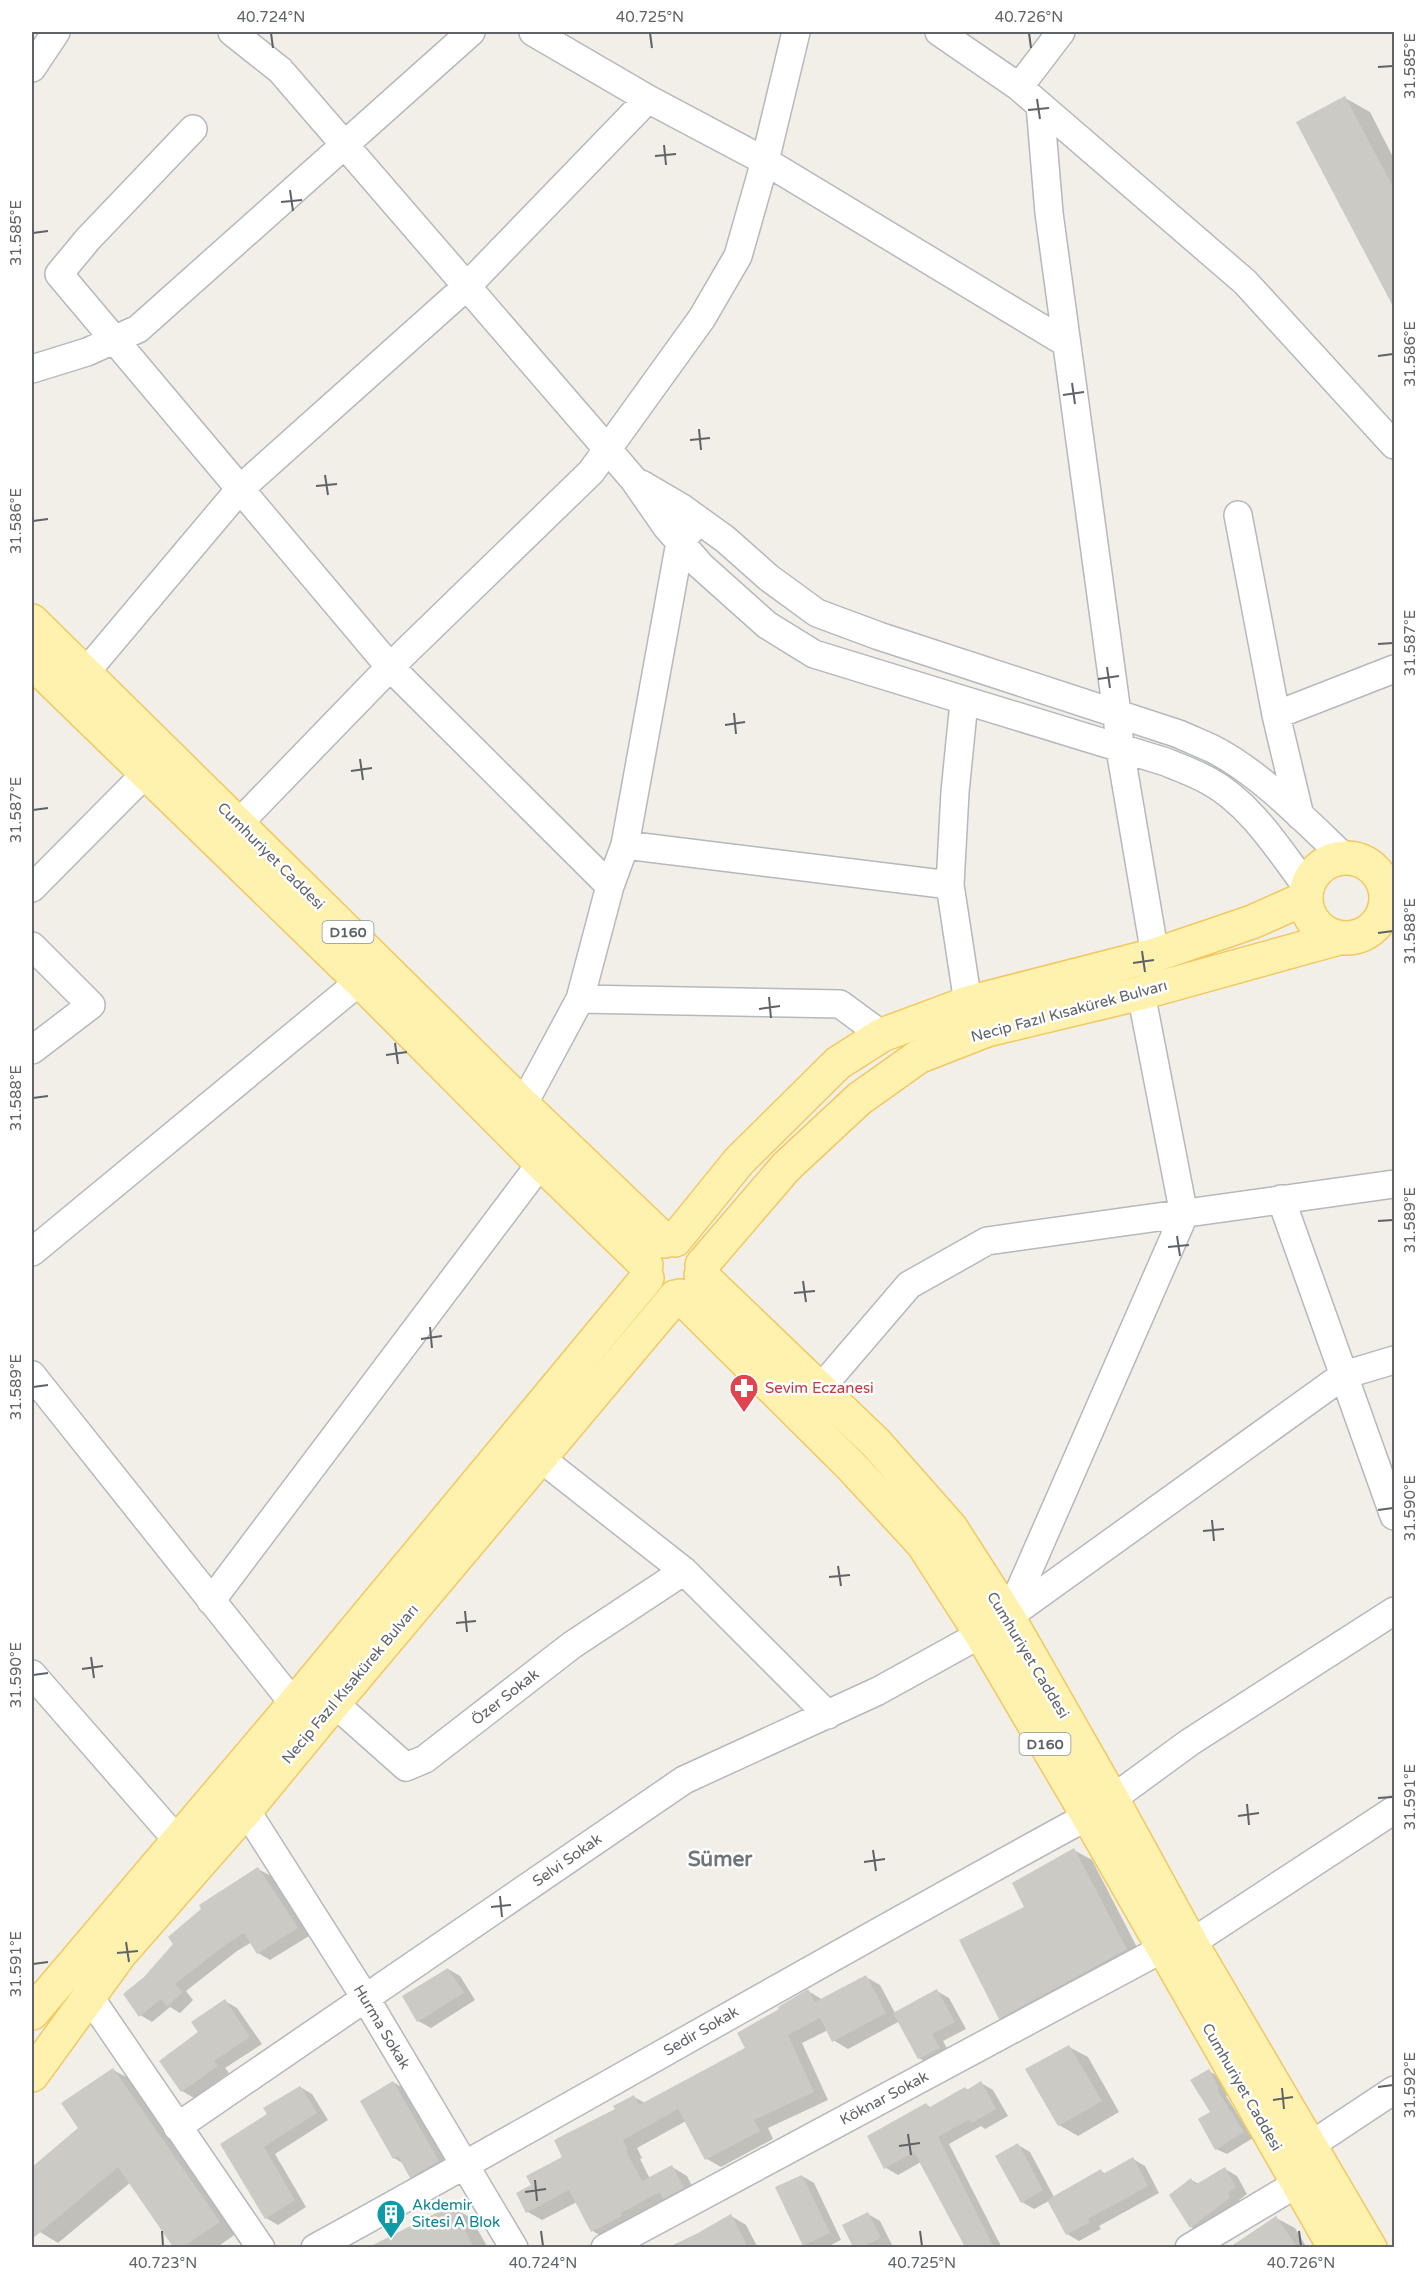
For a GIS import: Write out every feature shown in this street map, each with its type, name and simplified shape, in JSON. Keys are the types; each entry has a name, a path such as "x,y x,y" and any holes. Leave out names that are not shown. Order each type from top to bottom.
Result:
{"main road":[{"name":"Cumhuriyet Caddesi","path":"32,621 523,1105 658,1256"},
{"name":"Cumhuriyet Caddesi","path":"32,662 360,981 541,1163 658,1256"},
{"path":"1345,858 1361,861 1386,873 1384,885 1387,898 1384,925 1358,937 1339,938 1316,926 1310,917 1306,892 1314,874 1320,868 1327,862 1345,858"},
{"name":"Necip Fazıl Kısakürek Bulvarı","path":"35,1999 178,1841 294,1704 658,1256 747,1153 838,1063 882,1035 968,1003 1155,955 1252,922 1306,892"},
{"name":"Necip Fazıl Kısakürek Bulvarı","path":"32,2075 120,1954 246,1810 539,1457 786,1167 859,1099 918,1057 987,1030 1141,993 1339,938"},
{"path":"685,1242 693,1248 699,1256 689,1283 658,1293 658,1256 685,1242"},
{"name":"Cumhuriyet Caddesi","path":"689,1283 820,1389 876,1443 951,1528 1008,1617 1100,1808 1177,1946 1298,2183 1335,2247"},
{"name":"Cumhuriyet Caddesi","path":"689,1283 923,1544 981,1634 1100,1808"},
{"name":"Cumhuriyet Caddesi","path":"1177,1946 1311,2145 1370,2247"}],"street":[{"path":"32,68 56,32"},
{"path":"232,32 280,70 608,449 634,480 666,526 701,566 767,625 814,654 964,702 1166,762 1210,781 1240,804 1253,818 1306,892"},
{"path":"32,369 87,352 138,329 471,32"},
{"path":"533,32 648,99 765,160 1065,343"},
{"path":"238,824 390,667 591,472 702,318 738,256 765,160 796,32"},
{"path":"939,32 1019,87 1245,282 1395,445"},
{"path":"1019,87 1061,32"},
{"path":"84,673 240,489 467,286 648,99"},
{"path":"1040,105 1049,213 1065,343 1120,748 1155,955"},
{"path":"193,129 59,274 390,667 610,886"},
{"path":"634,480 725,539 817,614 1179,734 1215,750 1246,771 1300,816 1345,858"},
{"path":"1238,515 1276,715 1300,816"},
{"path":"523,1105 580,999 610,886 625,845 680,542 699,521"},
{"path":"1276,715 1395,669"},
{"path":"964,702 955,792 950,885 968,1003"},
{"path":"32,888 146,773"},
{"path":"625,845 950,885"},
{"path":"32,946 91,1005 32,1050"},
{"path":"34,1245 360,981"},
{"path":"1008,1617 1184,1215 1141,993"},
{"path":"580,999 840,1004 882,1035"},
{"path":"211,1601 541,1163"},
{"path":"820,1389 909,1285 987,1241 1395,1184"},
{"path":"1281,1199 1395,1516"},
{"path":"1008,1617 1344,1375 1395,1360"},
{"path":"32,1375 294,1704"},
{"path":"539,1457 684,1571 828,1715"},
{"name":"Özer Sokak","path":"334,1703 406,1767 425,1759 572,1645 684,1571"},
{"name":"Sedir Sokak","path":"315,2247 466,2165 916,1909 1100,1808 1190,1742 1395,1611"},
{"name":"Selvi Sokak","path":"177,2127 366,2000 684,1780 878,1691 981,1634"},
{"path":"32,1674 178,1841"},
{"name":"Hurma Sokak","path":"246,1810 366,2000 514,2247"},
{"name":"Köknar Sokak","path":"605,2247 1177,1946 1395,1810"},
{"path":"89,1996 261,2247"},
{"path":"1311,2145 1395,2090"},
{"path":"1189,2247 1298,2183"}],"building":[{"path":"1345,96 1395,191 1395,310 1296,122"},
{"path":"1074,1848 1127,1949 999,2019 959,1940 1024,1907 1012,1883"},
{"path":"258,1867 298,1928 257,1954 244,1933 175,1984 182,1992 167,2007 161,1999 139,2017 123,1994 144,1977 173,1944 168,1937 201,1909 199,1905"},
{"path":"448,1968 464,1993 417,2022 402,1996"},
{"path":"866,1975 886,2013 832,2042 820,2018 788,2035 814,2092 754,2120 760,2131 705,2160 678,2109 623,2140 628,2150 626,2151 642,2181 672,2165 684,2188 663,2199 660,2192 591,2232 569,2190 526,2213 516,2193 531,2185 526,2176 562,2157 554,2140 615,2109 613,2106 634,2095 639,2105 745,2048 737,2033 808,1989 815,2002"},
{"path":"937,1989 955,2022 932,2034 940,2048 918,2059 893,2013"},
{"path":"225,1999 250,2037 214,2061 218,2066 181,2092 159,2061 198,2032 191,2022"},
{"path":"1069,2045 1102,2101 1058,2126 1025,2069"},
{"path":"113,2068 220,2222 183,2247 173,2247 118,2167 32,2239 32,2167 78,2128 61,2103"},
{"path":"1209,2069 1219,2088 1217,2090 1244,2132 1215,2150 1198,2119 1210,2112 1190,2080"},
{"path":"393,2081 439,2161 410,2178 398,2156 393,2159 360,2101"},
{"path":"981,2081 996,2109 972,2123 970,2119 938,2137 994,2247 965,2247 914,2152 884,2169 867,2136 926,2103 928,2108 965,2087 967,2090"},
{"path":"300,2086 317,2113 264,2147 295,2200 265,2219 220,2144 267,2114 263,2108"},
{"path":"1018,2143 1043,2190 1021,2203 995,2156"},
{"path":"1133,2157 1148,2186 1088,2219 1090,2222 1066,2235 1047,2200 1101,2169 1103,2174"},
{"path":"1225,2167 1236,2187 1228,2193 1230,2198 1190,2228 1169,2195 1191,2178 1195,2185"},
{"path":"802,2175 830,2233 803,2246 775,2187"},
{"path":"452,2205 474,2247 369,2247"},
{"path":"868,2212 881,2238 861,2247 853,2247 842,2225"},
{"path":"731,2214 748,2247 669,2247 698,2233"},
{"path":"1276,2216 1297,2247 1230,2247"}],"place":[{"name":"Sevim Eczanesi","path":"744,1414"},
{"name":"Akdemir Sitesi A Blok","path":"391,2240"}],"district":[{"name":"Sümer","path":"720,1859"}]}
